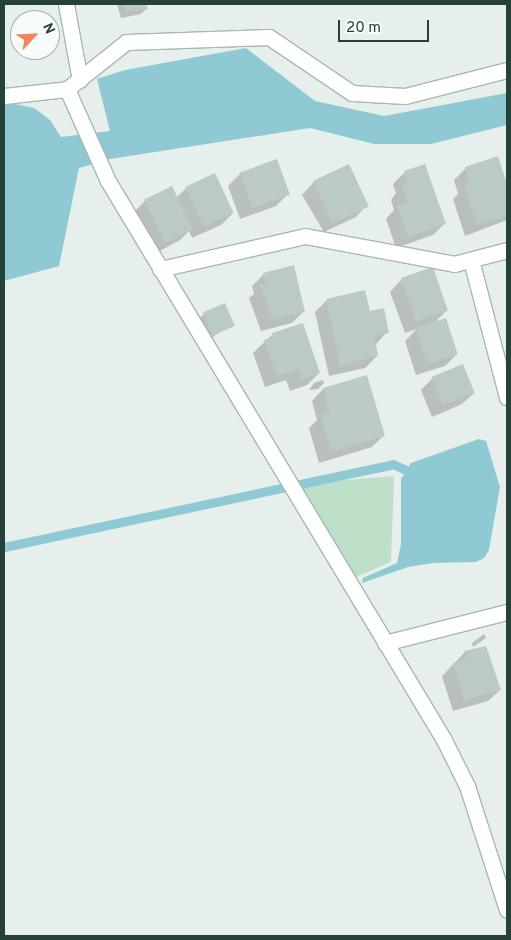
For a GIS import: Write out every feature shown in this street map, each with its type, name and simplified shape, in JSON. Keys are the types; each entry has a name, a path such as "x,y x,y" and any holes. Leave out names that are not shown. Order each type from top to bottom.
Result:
{"street":[{"path":"66,4 80,80"},
{"path":"4,96 68,90 126,42 269,37 352,94 405,96 507,70"},
{"path":"68,90 108,181 443,738 467,786 507,910"},
{"path":"160,269 305,236 454,264 507,250"},
{"path":"471,260 507,397"},
{"path":"385,643 507,612"}],"green space":[{"path":"394,476 391,562 354,578 301,489 310,483"}],"water":[{"path":"246,48 315,101 384,116 507,93 507,125 431,144 374,144 310,128 110,159 79,168 59,266 4,281 4,104 11,103 34,108 50,120 61,137 110,131 97,79 125,70"},
{"path":"479,439 486,441 500,487 489,550 484,558 476,562 433,563 408,567 362,583 363,578 397,563 401,544 401,479 411,463"}],"building":[{"path":"124,4 146,4 148,9 127,12"},
{"path":"498,156 507,184 507,216 477,225 464,186 469,181 465,167"},
{"path":"277,159 290,195 252,208 239,173"},
{"path":"349,164 369,207 333,224 313,181"},
{"path":"425,164 446,224 408,237 397,206 407,202 402,187 407,180 404,171"},
{"path":"215,173 234,213 204,227 185,187"},
{"path":"172,186 193,229 165,243 144,200"},
{"path":"294,265 305,312 273,320 260,285 266,284 263,273"},
{"path":"433,267 448,310 416,322 401,278"},
{"path":"365,290 370,311 384,308 389,333 374,336 378,356 340,365 326,299"},
{"path":"225,303 235,326 213,335 203,312"},
{"path":"446,318 458,354 427,364 416,328"},
{"path":"303,323 320,373 302,380 298,369 277,376 264,340 273,337 272,333"},
{"path":"463,364 475,393 443,405 431,377"},
{"path":"367,375 385,436 331,452 321,415 329,412 323,388"},
{"path":"486,646 501,690 464,700 453,663 467,657 464,651"}],"waterway":[{"path":"4,547 393,464 406,470"}]}
